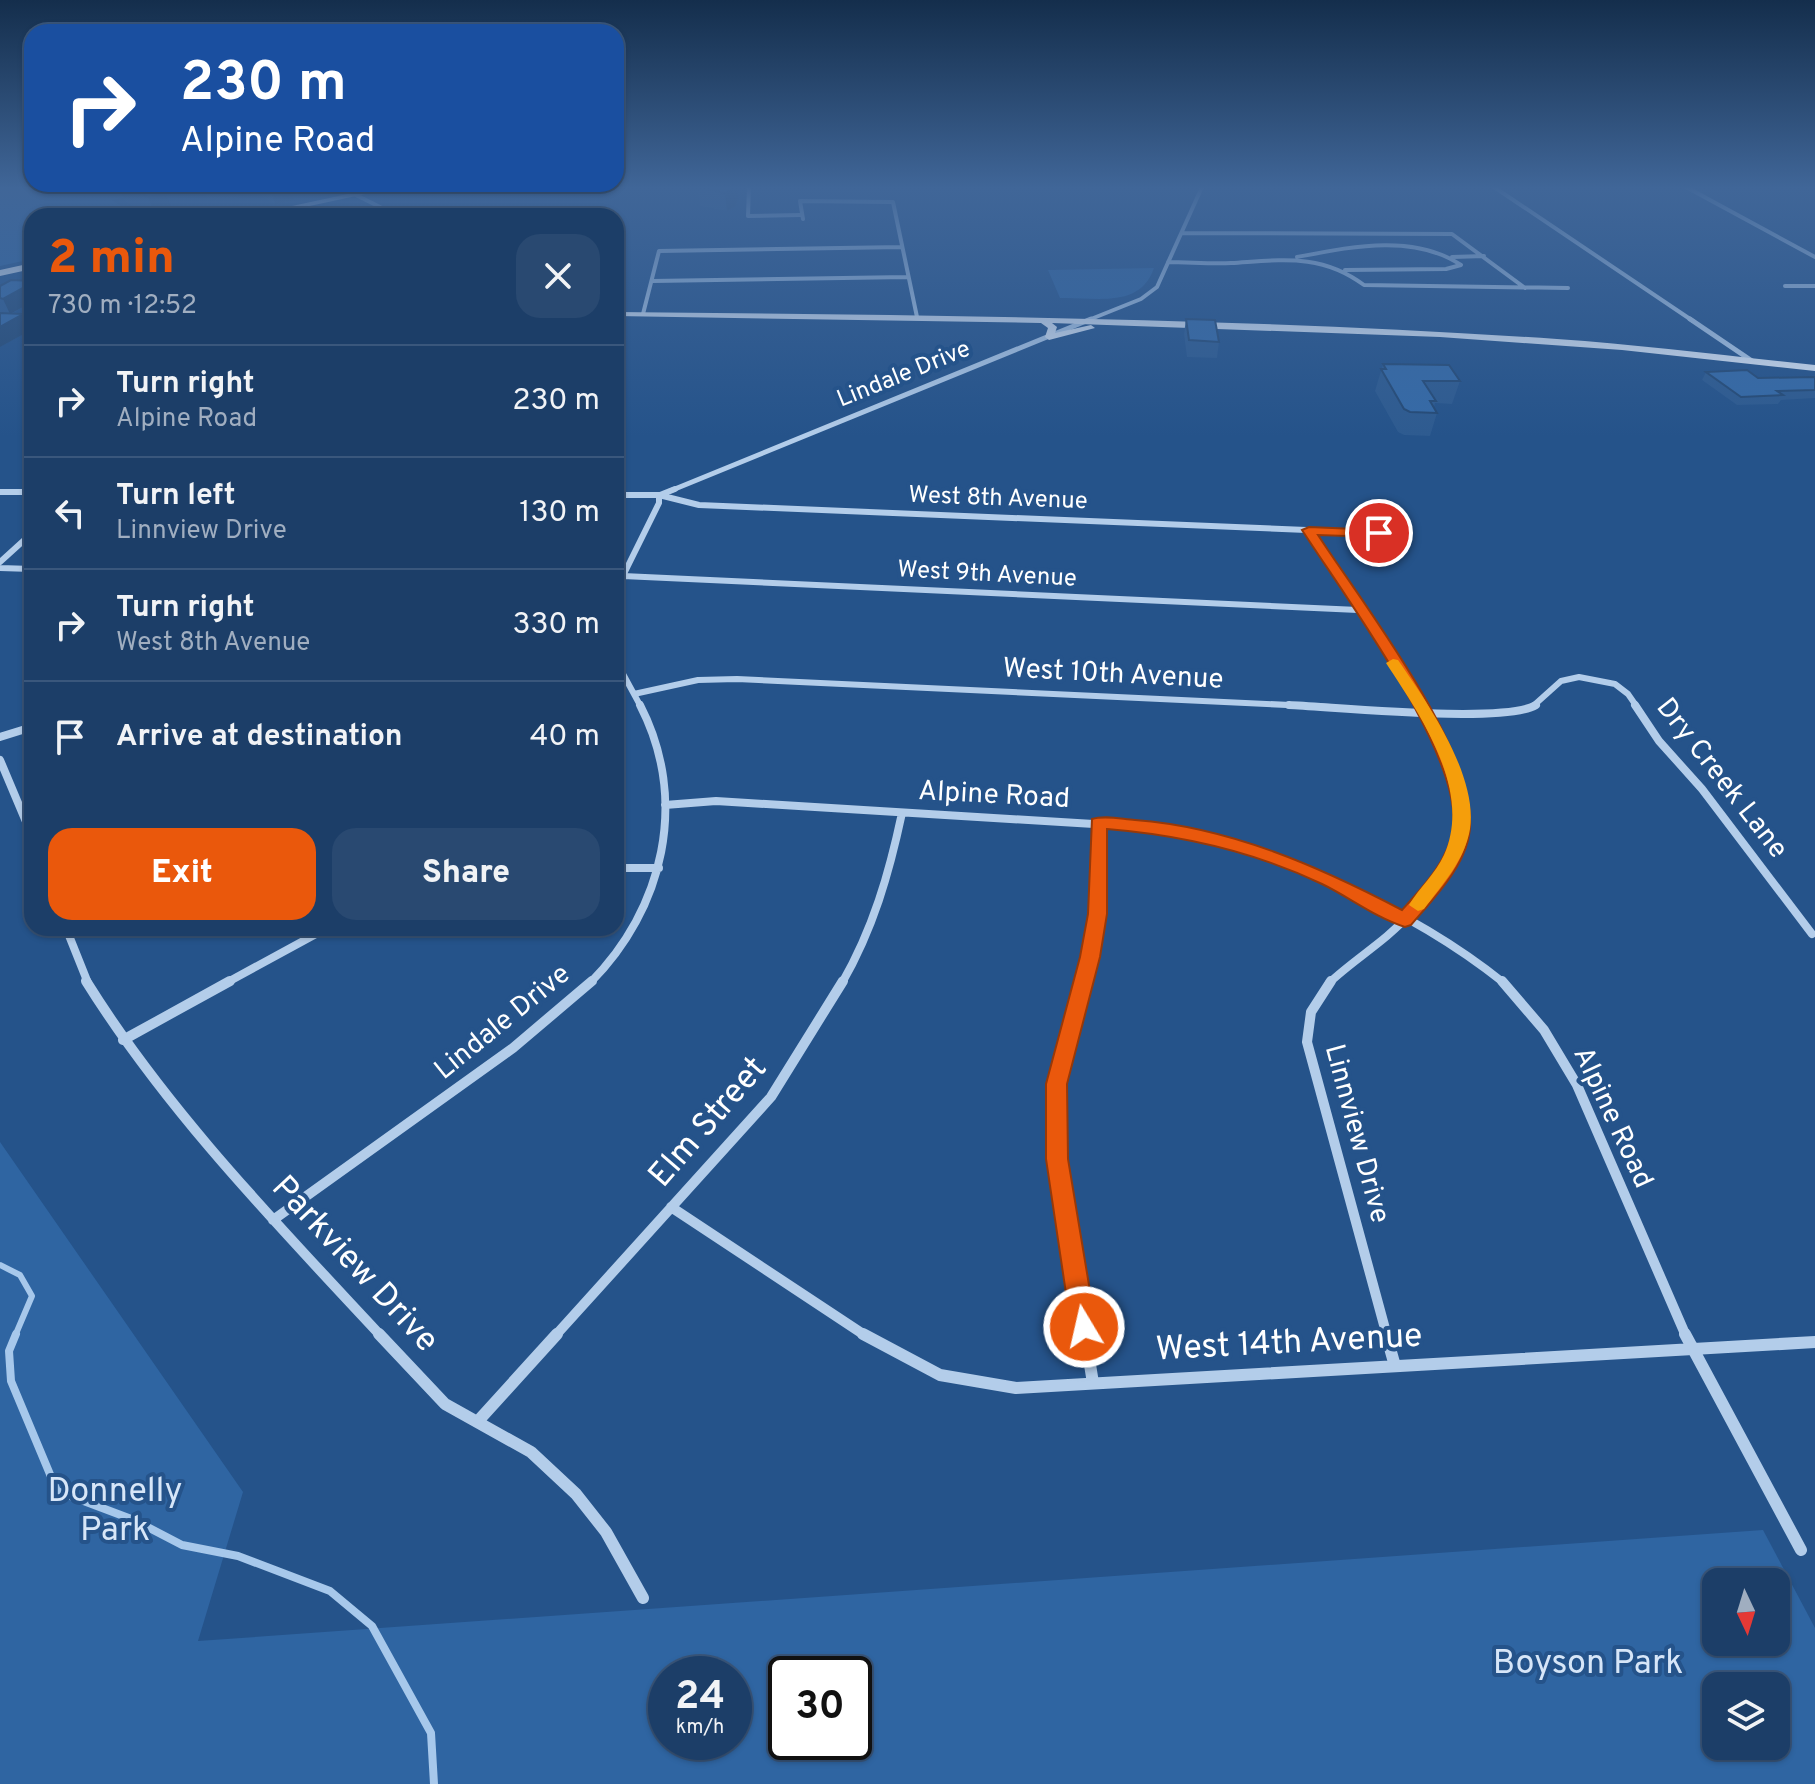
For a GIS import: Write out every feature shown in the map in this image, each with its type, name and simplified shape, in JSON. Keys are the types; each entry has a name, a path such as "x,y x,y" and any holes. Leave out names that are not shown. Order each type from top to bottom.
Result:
{"main road":[{"path":"1120,309 1125,315 1153,324"},
{"path":"624,314 1139,323 1553,342 1815,368"},
{"path":"1042,320 1053,327 1049,337"},
{"path":"1049,337 1084,328 1139,323"}],"street":[{"path":"643,314 655,270"},
{"path":"906,270 917,317"},
{"name":"Lindale Drive","path":"659,495 1120,309 1157,287 1164,270"},
{"path":"1344,270 1364,285 1568,288"},
{"path":"1502,270 1525,288"},
{"path":"1616,270 1748,360"},
{"path":"652,281 907,277"},
{"path":"1785,286 1815,286"},
{"path":"0,492 24,492"},
{"name":"West 8th Avenue","path":"624,495 659,495 699,505 1379,533"},
{"path":"624,568 659,503 659,495"},
{"name":"Linnview Drive","path":"1309,530 1427,713 1457,782 1462,828 1452,859 1432,889 1405,920 1334,978 1311,1009 1307,1042 1395,1366"},
{"path":"0,562 24,540"},
{"path":"0,568 24,569"},
{"name":"West 9th Avenue","path":"624,575 1358,610"},
{"name":"Lindale Drive","path":"273,1220 515,1047 611,962 639,918 659,868 665,834 664,768 653,729 624,676"},
{"name":"West 10th Avenue","path":"634,694 698,680 737,679 1427,713 1526,711 1541,702 1561,681 1579,677"},
{"name":"Dry Creek Lane","path":"1579,677 1615,684 1628,694 1659,741 1702,789 1812,934"},
{"path":"0,737 24,730"},
{"path":"0,760 24,817"},
{"name":"Alpine Road","path":"665,805 716,801 1159,828 1216,839 1326,878 1462,950 1504,983 1544,1030 1577,1085 1692,1349 1801,1550"},
{"name":"Elm Street","path":"479,1420 771,1097 816,1029 858,956 887,884 902,813"},
{"path":"1093,1383 1057,1159 1056,1084 1090,957 1098,914 1098,823"},
{"path":"624,868 659,868"},
{"name":"Parkview Drive","path":"69,936 83,976 123,1040 273,1220 445,1404 479,1420 531,1452 576,1494 606,1532 643,1598"},
{"path":"123,1040 312,936"},
{"name":"West 14th Avenue","path":"671,1207 883,1347 940,1375 1016,1388 1815,1342"}],"green space":[{"path":"1048,270 1153,270 1138,290 1128,295 1102,299 1060,298"},
{"name":"Boyson Park","path":"0,1142 243,1492 198,1641 1763,1530 1783,1568 1702,1568 1702,1656 1790,1656 1790,1581 1815,1628 1815,1784 0,1784"}],"building":[{"path":"11,280 24,281 24,287 3,299 0,298 0,286"},
{"path":"0,313 23,314 0,327"},
{"path":"1186,319 1215,320 1219,342 1189,340"},
{"path":"1383,364 1449,365 1460,381 1423,381 1436,401 1430,401 1437,413 1410,412 1404,409 1381,369 1386,369"},
{"path":"1747,370 1758,378 1815,377 1815,390 1777,391 1783,395 1741,397 1706,372"}],"waterway":[{"path":"0,1265 20,1275 32,1296 15,1336"},
{"path":"16,1334 9,1351 11,1381 57,1491 134,1520 182,1545 238,1556 330,1591 372,1626 431,1733 434,1784"}],"slow traffic":[{"path":"1393,663 1427,713 1457,782 1460,802 1462,828 1452,859 1418,905"}],"route":[{"path":"1084,1327 1057,1159 1056,1084 1090,957 1098,914 1098,823 1159,828 1216,839 1326,878 1405,920 1432,889 1452,859 1462,828 1457,782 1427,713 1309,530 1379,533"}],"park label":[{"name":"Donnelly Park","path":"115,1512"}]}
